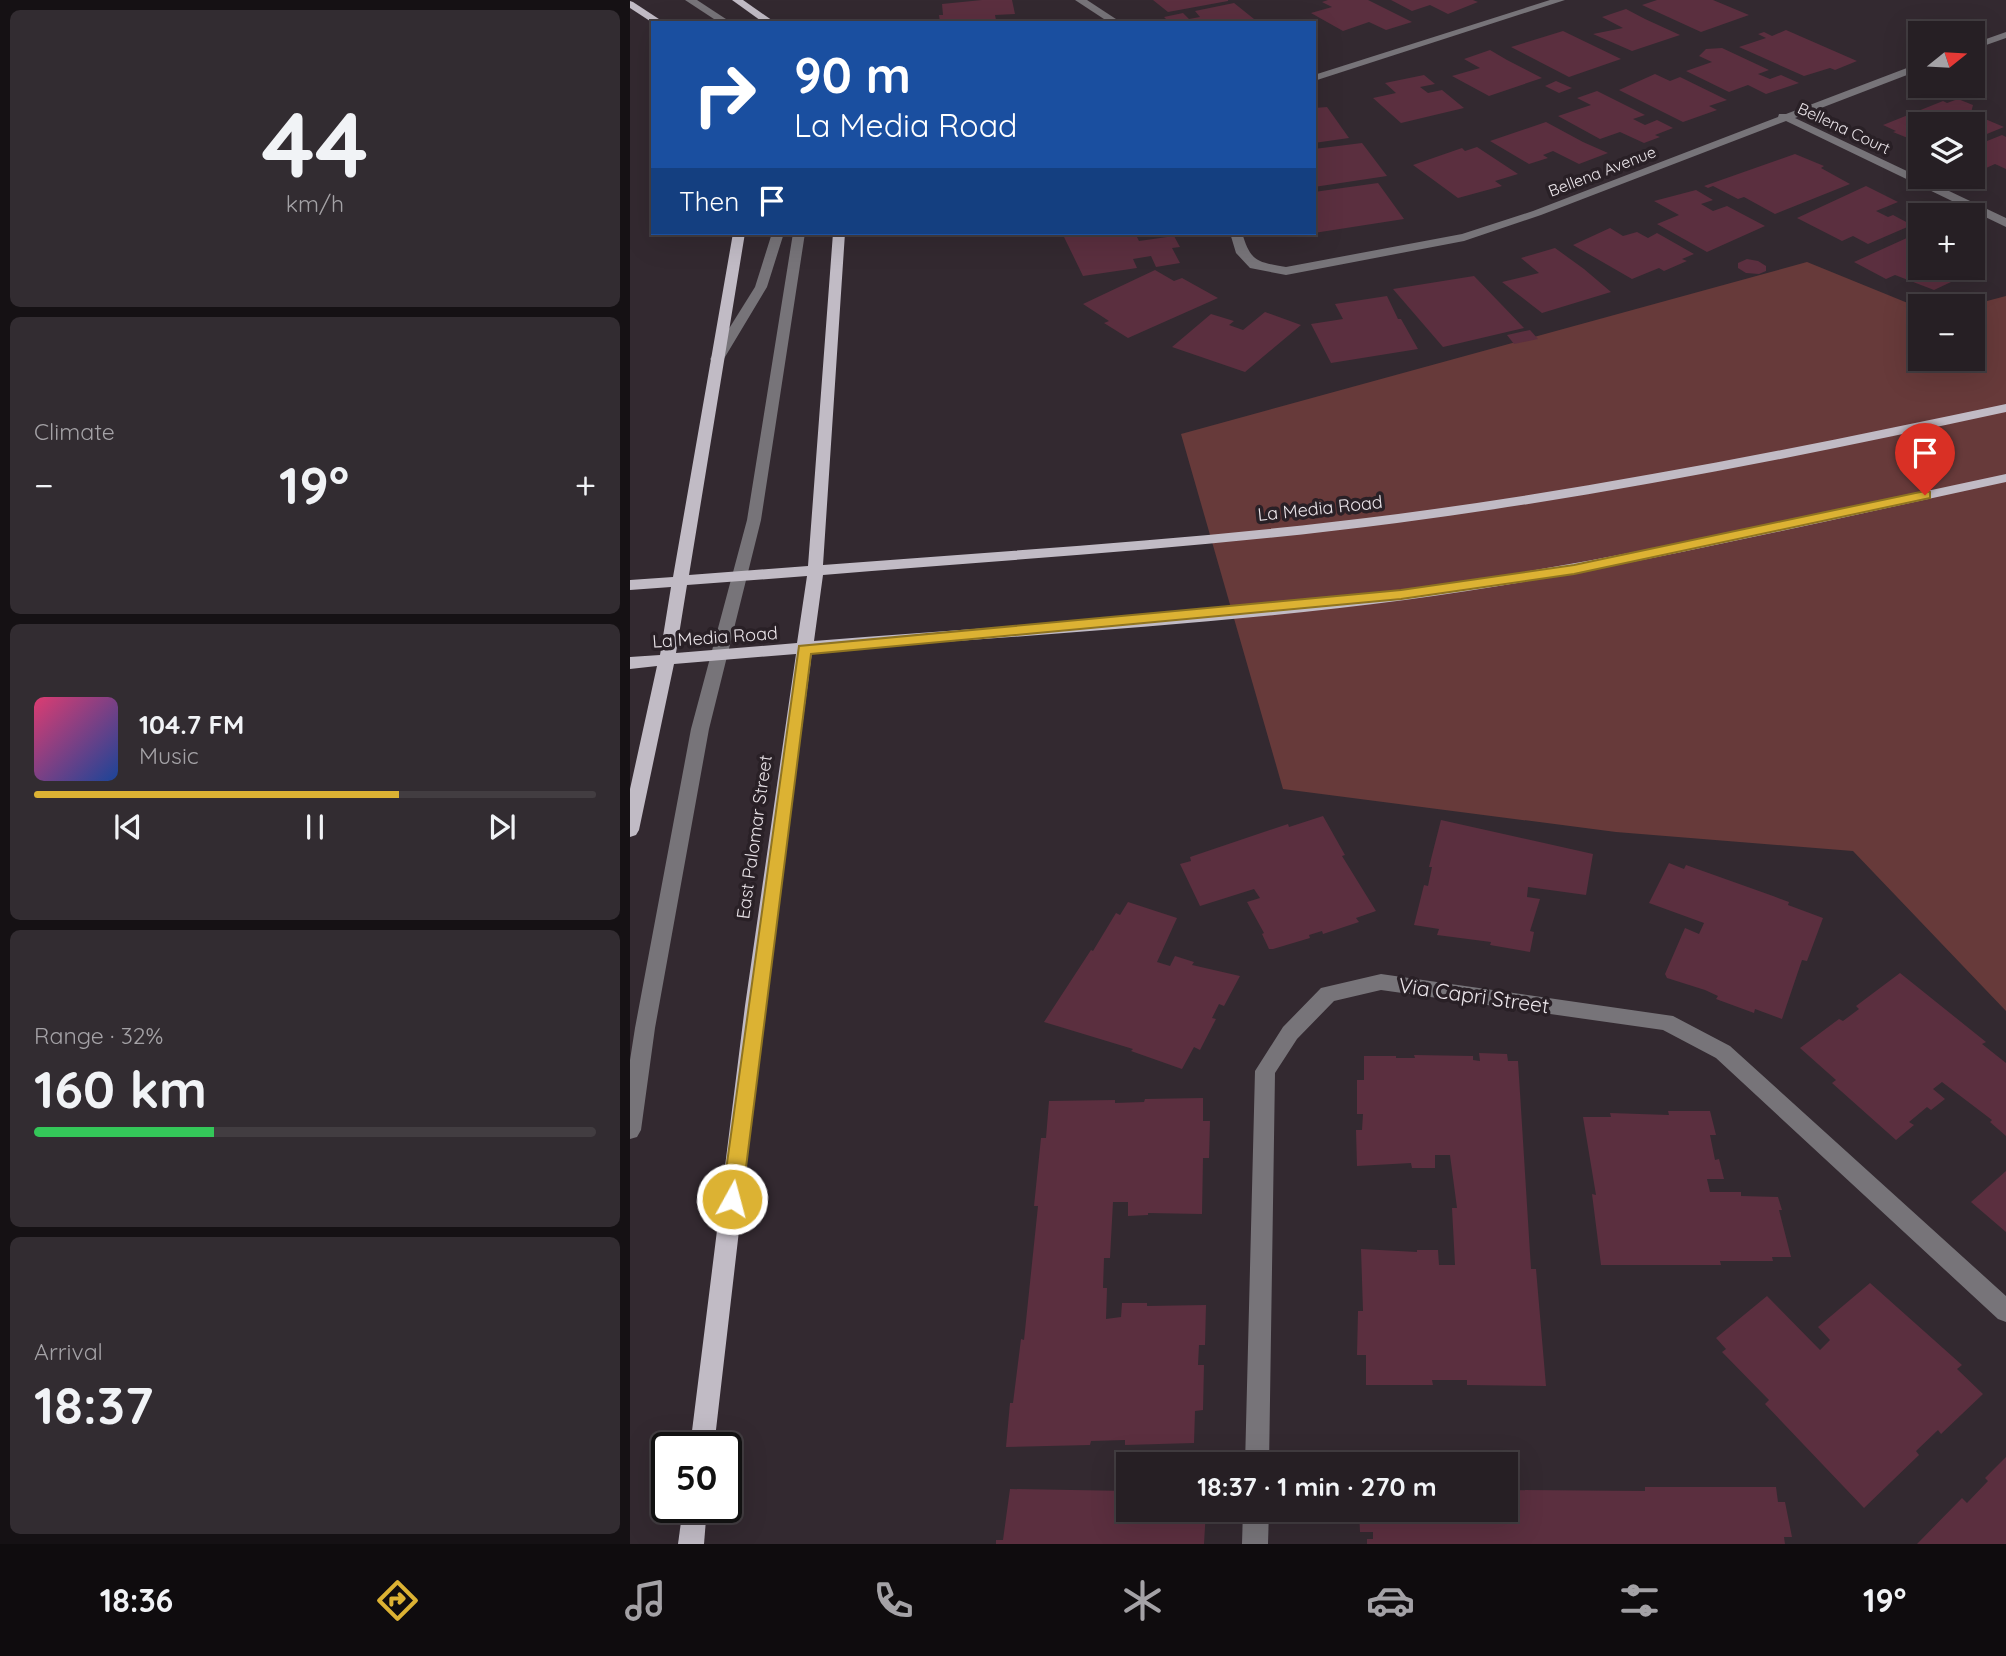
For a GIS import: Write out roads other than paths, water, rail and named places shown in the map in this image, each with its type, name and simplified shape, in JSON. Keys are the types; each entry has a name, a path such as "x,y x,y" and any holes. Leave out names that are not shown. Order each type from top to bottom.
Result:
{"main road":[{"path":"737,0 768,21"},
{"path":"630,5 657,21"},
{"path":"630,830 667,659 739,235"},
{"name":"East Palomar Street","path":"704,1432 757,992 815,573 839,235"},
{"name":"La Media Road","path":"630,585 815,573 1212,539 1505,504 1783,456 2006,408"},
{"name":"La Media Road","path":"630,663 1401,595 1574,569 2006,478"},
{"path":"691,1544 693,1523"}],"street":[{"path":"690,0 724,21"},
{"path":"1080,0 1114,21"},
{"path":"1316,77 1560,0"},
{"path":"1985,42 2006,35"},
{"name":"Bellena Avenue","path":"1237,235 1242,253 1254,265 1286,271 1464,237 1537,213 1783,116 1908,70"},
{"name":"Bellena Court","path":"1783,116 2006,223"},
{"path":"717,359 761,287 777,235"},
{"path":"630,1130 645,1028 700,729 754,520 799,235"},
{"name":"Via Capri Street","path":"1257,1452 1265,1071 1290,1033 1328,994 1381,982 1666,1022 1723,1052 2006,1311"},
{"path":"1255,1544 1256,1522"}]}
